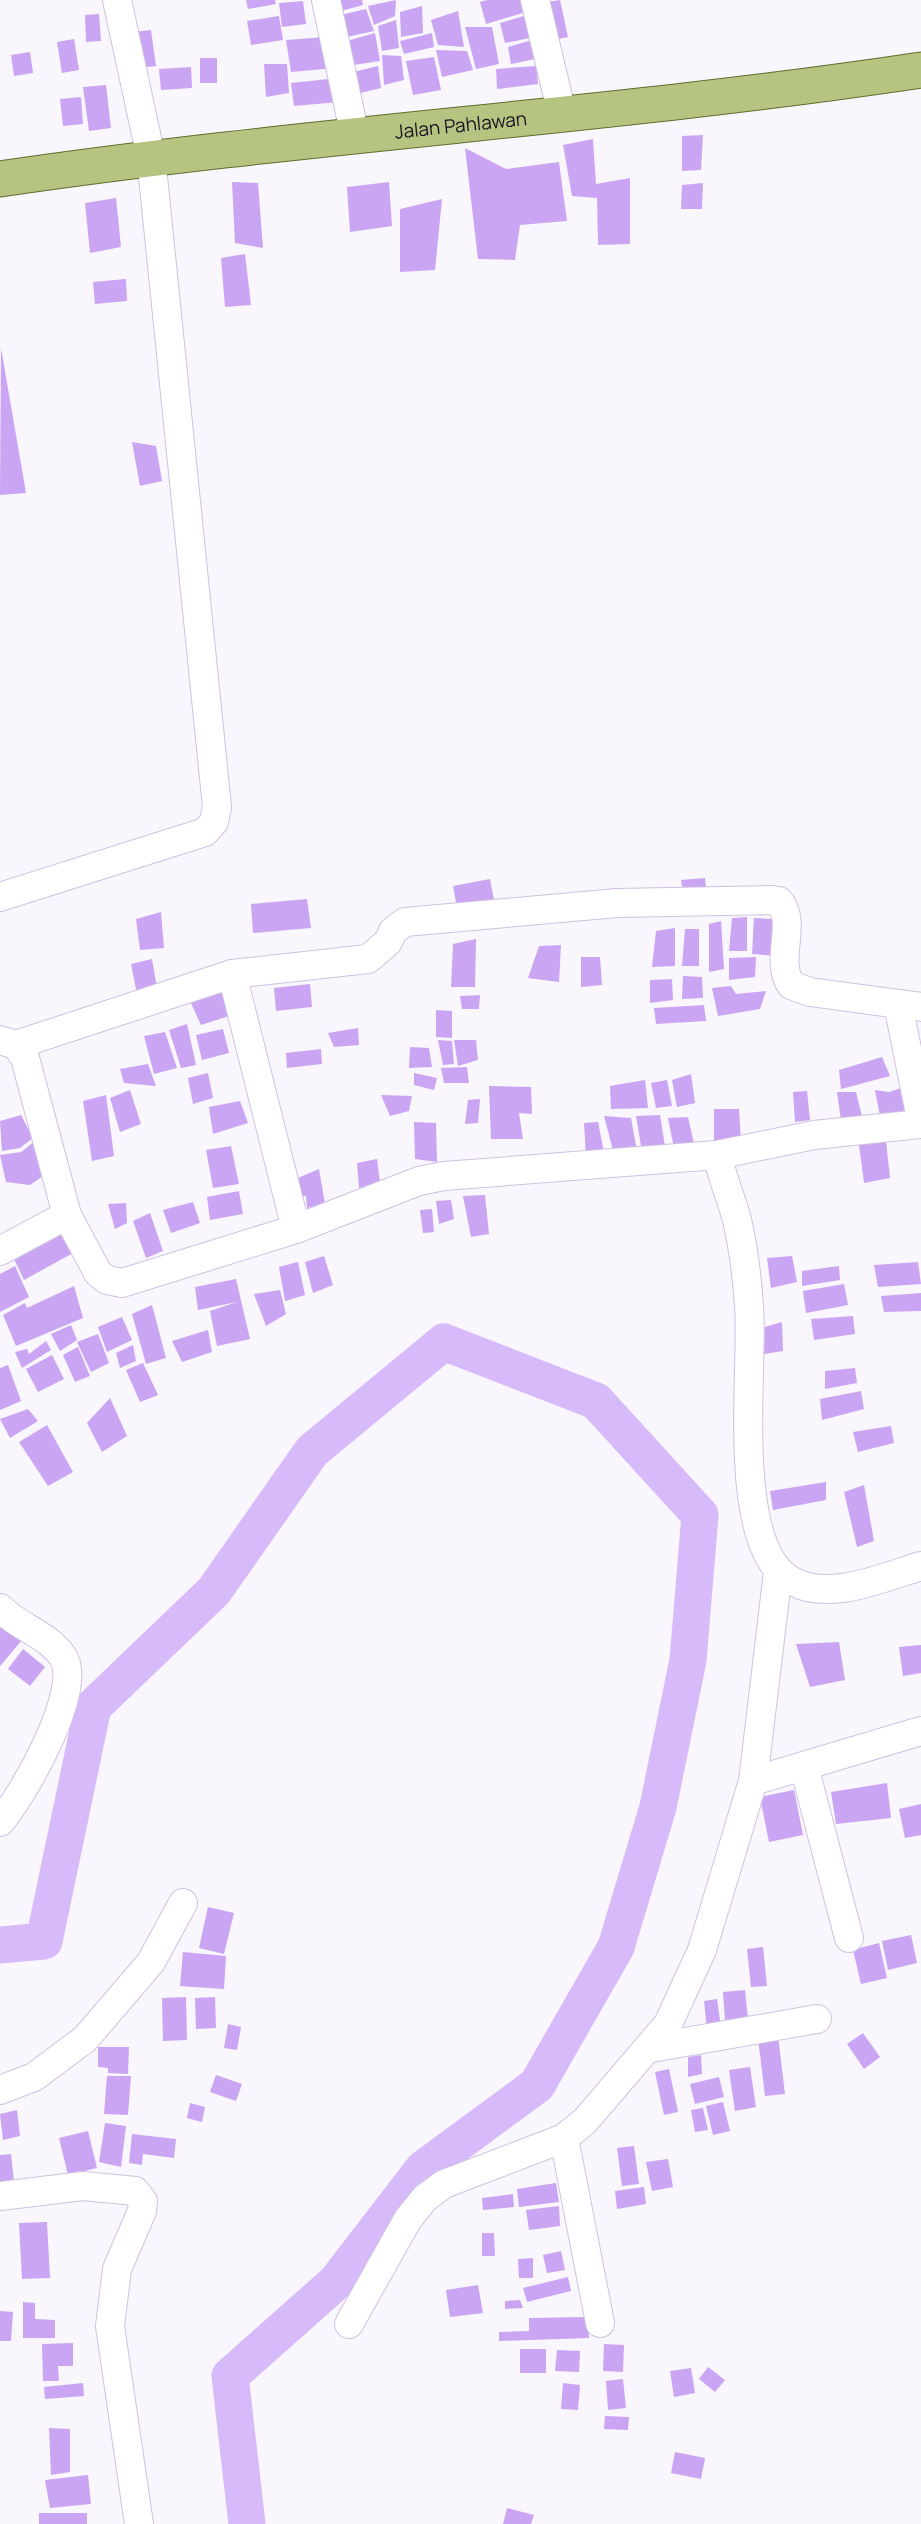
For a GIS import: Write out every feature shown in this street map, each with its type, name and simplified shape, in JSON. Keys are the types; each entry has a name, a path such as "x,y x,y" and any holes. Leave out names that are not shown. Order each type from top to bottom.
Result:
{"main road":[{"name":"Jalan Pahlawan","path":"0,179 151,157 562,114 921,70"}],"street":[{"path":"0,897 192,837 205,832 214,822 216,782 151,157 117,0"},
{"path":"326,0 355,136"},
{"path":"535,0 562,114"},
{"path":"772,900 779,901 786,913 783,964 791,985 810,992 910,1006 921,1122 814,1135 717,1155 444,1176 419,1181 296,1230 122,1283 107,1280 99,1273 67,1215 25,1058 8,1043 232,974 368,959 388,942 393,931 405,922 617,903 772,900"},
{"path":"232,974 296,1230"},
{"path":"717,1155 736,1218 749,1306 748,1418 751,1481 765,1552 778,1572 793,1582 812,1588 839,1587 921,1566"},
{"path":"0,1251 67,1215"},
{"path":"349,2324 408,2219 425,2197 444,2184 564,2138 586,2122 668,2024 702,1950 753,1781 778,1572"},
{"path":"0,1608 20,1626 58,1650 65,1659 68,1680 66,1695 35,1768 11,1809 0,1822"},
{"path":"753,1781 921,1731"},
{"path":"804,1766 849,1938"},
{"path":"0,2090 34,2077 85,2039 151,1962 183,1903"},
{"path":"650,2048 817,2019"},
{"path":"564,2138 600,2323"},
{"path":"0,2196 83,2186 135,2191 140,2194 142,2211 117,2269 110,2326 139,2524"}],"building":[{"path":"246,0 275,0 276,4 248,9"},
{"path":"330,0 362,0 363,5 334,13"},
{"path":"396,0 395,16 374,25 368,6"},
{"path":"523,0 526,12 486,24 480,2"},
{"path":"560,0 568,37 549,41 541,3"},
{"path":"303,1 306,24 282,27 279,3"},
{"path":"422,6 423,33 401,37 400,12"},
{"path":"366,9 374,31 342,38 336,16"},
{"path":"458,11 464,47 438,45 431,20"},
{"path":"99,14 101,41 86,42 85,15"},
{"path":"527,15 530,38 505,43 500,23"},
{"path":"279,16 283,40 251,45 247,21"},
{"path":"396,20 399,48 382,51 378,26"},
{"path":"465,27 492,27 499,64 476,69"},
{"path":"151,30 156,66 138,68 133,32"},
{"path":"375,33 380,61 347,66 343,42"},
{"path":"432,33 434,47 404,54 400,41"},
{"path":"325,37 335,68 291,72 286,40"},
{"path":"74,39 79,70 62,73 57,42"},
{"path":"532,40 535,59 511,64 508,47"},
{"path":"436,50 467,51 473,70 442,77"},
{"path":"30,52 33,73 14,76 11,55"},
{"path":"382,55 401,56 404,80 384,85"},
{"path":"434,57 441,90 413,95 406,61"},
{"path":"200,58 217,58 217,83 200,83"},
{"path":"264,64 287,64 289,93 266,97"},
{"path":"378,66 381,88 352,95 349,73"},
{"path":"536,66 538,84 497,89 496,69"},
{"path":"191,67 192,88 161,90 159,69"},
{"path":"338,78 339,102 294,106 291,83"},
{"path":"106,85 111,128 89,131 83,87"},
{"path":"81,97 83,124 63,126 60,99"},
{"path":"703,135 701,170 682,171 682,136"},
{"path":"593,139 596,184 630,178 630,244 598,245 597,198 572,196 563,145"},
{"path":"465,148 506,169 559,162 567,221 520,225 515,260 478,259"},
{"path":"232,182 258,183 263,248 235,243"},
{"path":"389,182 392,226 350,232 347,187"},
{"path":"703,183 702,209 681,209 682,185"},
{"path":"116,198 121,247 90,253 85,203"},
{"path":"442,199 435,270 400,272 400,209"},
{"path":"245,254 251,305 225,307 221,258"},
{"path":"126,279 127,301 95,304 93,282"},
{"path":"1,348 26,493 0,495"},
{"path":"132,442 156,446 162,481 140,486"},
{"path":"705,878 707,896 684,897 681,880"},
{"path":"490,879 494,900 457,908 453,886"},
{"path":"307,899 311,928 253,933 251,904"},
{"path":"161,912 164,948 140,950 136,919"},
{"path":"747,917 747,951 729,951 732,918"},
{"path":"754,918 772,919 776,956 752,954"},
{"path":"721,921 724,969 709,972 709,924"},
{"path":"675,928 675,966 652,967 656,931"},
{"path":"685,929 699,929 699,966 682,966"},
{"path":"476,939 475,987 451,987 453,944"},
{"path":"561,945 559,982 528,978 539,946"},
{"path":"581,957 600,957 602,985 581,987"},
{"path":"756,957 755,977 729,980 729,958"},
{"path":"152,959 158,994 138,999 131,964"},
{"path":"683,976 702,977 703,998 682,999"},
{"path":"672,979 673,1000 650,1003 650,980"},
{"path":"310,984 312,1007 276,1011 274,988"},
{"path":"731,986 736,994 766,991 760,1009 718,1016 712,988"},
{"path":"219,992 234,1006 235,1014 201,1025 190,1001"},
{"path":"480,995 479,1009 462,1009 460,996"},
{"path":"704,1005 706,1021 656,1024 654,1008"},
{"path":"436,1010 452,1011 452,1038 436,1037"},
{"path":"187,1024 196,1065 181,1068 169,1030"},
{"path":"358,1028 359,1045 334,1047 328,1033"},
{"path":"223,1029 229,1053 202,1060 196,1035"},
{"path":"165,1032 177,1068 154,1074 144,1036"},
{"path":"438,1040 452,1041 454,1064 443,1065"},
{"path":"454,1040 476,1040 478,1060 458,1066"},
{"path":"410,1047 429,1048 432,1067 409,1068"},
{"path":"321,1049 322,1064 287,1068 286,1053"},
{"path":"882,1057 890,1076 841,1089 839,1070"},
{"path":"148,1064 156,1086 124,1083 120,1069"},
{"path":"467,1067 469,1083 444,1083 441,1068"},
{"path":"208,1073 213,1098 193,1104 188,1078"},
{"path":"414,1073 437,1078 434,1090 414,1085"},
{"path":"691,1074 695,1103 677,1107 672,1080"},
{"path":"645,1080 648,1108 611,1109 610,1086"},
{"path":"667,1080 672,1106 656,1108 651,1083"},
{"path":"489,1086 531,1087 532,1114 519,1113 523,1139 491,1139"},
{"path":"901,1088 907,1117 881,1121 875,1090 889,1092"},
{"path":"130,1090 141,1124 120,1132 110,1098"},
{"path":"807,1091 810,1120 795,1122 793,1092"},
{"path":"837,1092 856,1092 864,1125 842,1127"},
{"path":"106,1095 114,1156 92,1161 83,1101"},
{"path":"381,1095 412,1096 409,1111 390,1116"},
{"path":"480,1099 478,1123 465,1124 468,1100"},
{"path":"240,1101 248,1123 213,1134 209,1107"},
{"path":"714,1109 739,1109 741,1143 714,1144"},
{"path":"21,1115 33,1138 20,1148 2,1151 0,1121"},
{"path":"660,1115 666,1153 643,1158 636,1116"},
{"path":"604,1116 631,1118 637,1151 614,1154"},
{"path":"688,1117 694,1144 674,1148 668,1118"},
{"path":"414,1122 436,1123 437,1162 415,1159"},
{"path":"598,1122 604,1153 586,1156 584,1123"},
{"path":"39,1138 50,1171 30,1185 6,1182 0,1155 21,1152"},
{"path":"886,1141 890,1178 864,1183 859,1145"},
{"path":"231,1146 239,1184 213,1188 206,1150"},
{"path":"377,1159 380,1182 359,1188 357,1163"},
{"path":"319,1169 325,1204 307,1208 306,1196 293,1197 291,1181"},
{"path":"239,1191 243,1214 210,1220 207,1197"},
{"path":"485,1195 489,1234 471,1237 463,1196"},
{"path":"451,1200 454,1219 439,1224 436,1201"},
{"path":"193,1202 200,1223 171,1233 163,1210"},
{"path":"126,1203 127,1223 115,1229 108,1204"},
{"path":"432,1209 434,1232 423,1233 420,1210"},
{"path":"150,1213 163,1251 146,1258 133,1221"},
{"path":"59,1230 73,1253 24,1280 13,1257"},
{"path":"324,1256 333,1285 313,1293 305,1262"},
{"path":"792,1256 797,1282 771,1288 767,1258"},
{"path":"298,1262 305,1295 285,1301 279,1267"},
{"path":"918,1262 921,1284 878,1287 874,1265"},
{"path":"15,1266 29,1297 0,1312 0,1274"},
{"path":"839,1266 840,1280 802,1286 802,1271"},
{"path":"236,1279 250,1339 217,1346 210,1311 237,1302 198,1310 195,1287"},
{"path":"844,1284 848,1305 806,1313 803,1291"},
{"path":"74,1286 83,1318 16,1346 3,1315 25,1303 27,1308"},
{"path":"280,1290 286,1314 266,1326 254,1294"},
{"path":"921,1293 921,1311 884,1312 881,1296"},
{"path":"152,1305 166,1358 146,1364 132,1314"},
{"path":"853,1316 855,1334 814,1340 811,1319"},
{"path":"122,1317 132,1340 107,1352 98,1327"},
{"path":"782,1322 783,1351 764,1354 765,1327"},
{"path":"71,1325 77,1340 60,1351 51,1334"},
{"path":"208,1330 212,1352 182,1362 172,1341"},
{"path":"98,1334 109,1363 91,1372 77,1342"},
{"path":"46,1341 51,1350 22,1368 15,1352 27,1349 29,1354"},
{"path":"133,1345 136,1361 120,1368 116,1353"},
{"path":"78,1347 90,1376 75,1382 63,1355"},
{"path":"52,1355 64,1379 38,1392 26,1369"},
{"path":"143,1363 158,1395 140,1402 126,1370"},
{"path":"8,1365 21,1401 0,1410 0,1368"},
{"path":"855,1368 857,1383 825,1389 825,1371"},
{"path":"861,1391 864,1409 822,1420 820,1399"},
{"path":"110,1398 127,1436 102,1452 87,1423"},
{"path":"28,1409 38,1421 10,1438 0,1419"},
{"path":"47,1425 73,1472 48,1486 19,1442"},
{"path":"891,1426 894,1443 858,1452 853,1432"},
{"path":"826,1482 826,1500 773,1510 770,1491"},
{"path":"864,1485 874,1541 857,1547 844,1492"},
{"path":"1,1627 23,1639 0,1666 0,1629"},
{"path":"839,1642 845,1680 810,1687 796,1644"},
{"path":"921,1645 921,1673 903,1676 899,1647"},
{"path":"23,1649 45,1667 30,1686 8,1669"},
{"path":"887,1783 891,1818 836,1824 831,1792"},
{"path":"794,1790 803,1835 769,1842 760,1797"},
{"path":"921,1804 921,1835 905,1838 899,1809"},
{"path":"208,1907 234,1913 224,1954 199,1948"},
{"path":"911,1935 917,1963 888,1970 882,1941"},
{"path":"879,1943 887,1978 861,1984 853,1950"},
{"path":"763,1947 767,1986 751,1987 747,1949"},
{"path":"183,1952 226,1956 224,1989 180,1986"},
{"path":"745,1990 748,2019 725,2021 723,1992"},
{"path":"186,1997 187,2040 163,2041 162,1998"},
{"path":"215,1997 216,2028 196,2029 195,1998"},
{"path":"717,1999 721,2027 707,2029 704,2001"},
{"path":"228,2024 241,2027 237,2050 224,2048"},
{"path":"863,2033 880,2057 864,2069 847,2044"},
{"path":"778,2036 785,2094 765,2096 758,2038"},
{"path":"98,2047 129,2047 128,2074 108,2073 108,2068 98,2067"},
{"path":"701,2055 702,2074 688,2077 688,2057"},
{"path":"750,2067 756,2107 735,2111 729,2070"},
{"path":"669,2069 678,2112 664,2115 655,2072"},
{"path":"216,2075 242,2084 236,2101 210,2092"},
{"path":"107,2076 131,2076 128,2115 104,2114"},
{"path":"719,2077 724,2097 695,2104 690,2084"},
{"path":"723,2102 730,2131 713,2135 706,2106"},
{"path":"190,2103 205,2107 202,2122 187,2118"},
{"path":"703,2108 708,2130 695,2132 691,2110"},
{"path":"17,2110 20,2136 3,2140 0,2114"},
{"path":"105,2123 126,2126 121,2167 99,2162"},
{"path":"88,2131 97,2168 68,2175 59,2138"},
{"path":"132,2134 176,2139 174,2158 143,2154 142,2165 129,2163"},
{"path":"634,2146 639,2184 622,2186 617,2148"},
{"path":"11,2154 14,2181 0,2183 0,2155"},
{"path":"668,2159 673,2187 652,2191 646,2162"},
{"path":"556,2183 559,2202 519,2207 517,2189"},
{"path":"644,2187 646,2204 617,2209 615,2191"},
{"path":"513,2194 514,2207 483,2210 482,2198"},
{"path":"559,2206 560,2226 529,2230 526,2210"},
{"path":"47,2222 50,2278 22,2279 19,2223"},
{"path":"482,2233 494,2233 495,2256 482,2256"},
{"path":"561,2251 565,2270 547,2273 543,2255"},
{"path":"533,2258 533,2278 519,2278 518,2259"},
{"path":"568,2277 571,2291 527,2302 523,2288"},
{"path":"478,2285 483,2313 450,2317 446,2290"},
{"path":"520,2300 523,2308 505,2309 505,2301"},
{"path":"23,2302 35,2303 35,2319 55,2320 55,2338 23,2338"},
{"path":"0,2311 13,2312 11,2341 0,2341"},
{"path":"588,2317 589,2338 499,2341 499,2332 529,2331 529,2318"},
{"path":"73,2343 73,2366 58,2366 59,2381 43,2381 42,2344"},
{"path":"604,2344 624,2345 623,2372 603,2371"},
{"path":"520,2349 546,2349 546,2373 520,2373"},
{"path":"557,2350 580,2351 579,2372 555,2371"},
{"path":"708,2367 725,2380 715,2392 699,2379"},
{"path":"691,2368 695,2393 674,2397 670,2371"},
{"path":"623,2379 626,2408 608,2410 606,2381"},
{"path":"83,2383 84,2396 45,2399 44,2387"},
{"path":"563,2383 580,2385 578,2410 561,2409"},
{"path":"605,2416 629,2417 628,2430 604,2429"},
{"path":"49,2428 70,2429 70,2472 51,2475"},
{"path":"675,2452 705,2458 701,2479 671,2473"},
{"path":"88,2475 91,2504 50,2508 45,2480"},
{"path":"507,2508 534,2515 531,2524 503,2524"},
{"path":"39,2513 87,2513 87,2524 39,2524"}],"waterway":[{"path":"0,1945 44,1941 93,1707 214,1591 312,1451 444,1342 596,1401 700,1515 688,1660 658,1807 616,1947 537,2085 423,2169 336,2282 230,2376 247,2524"}]}
